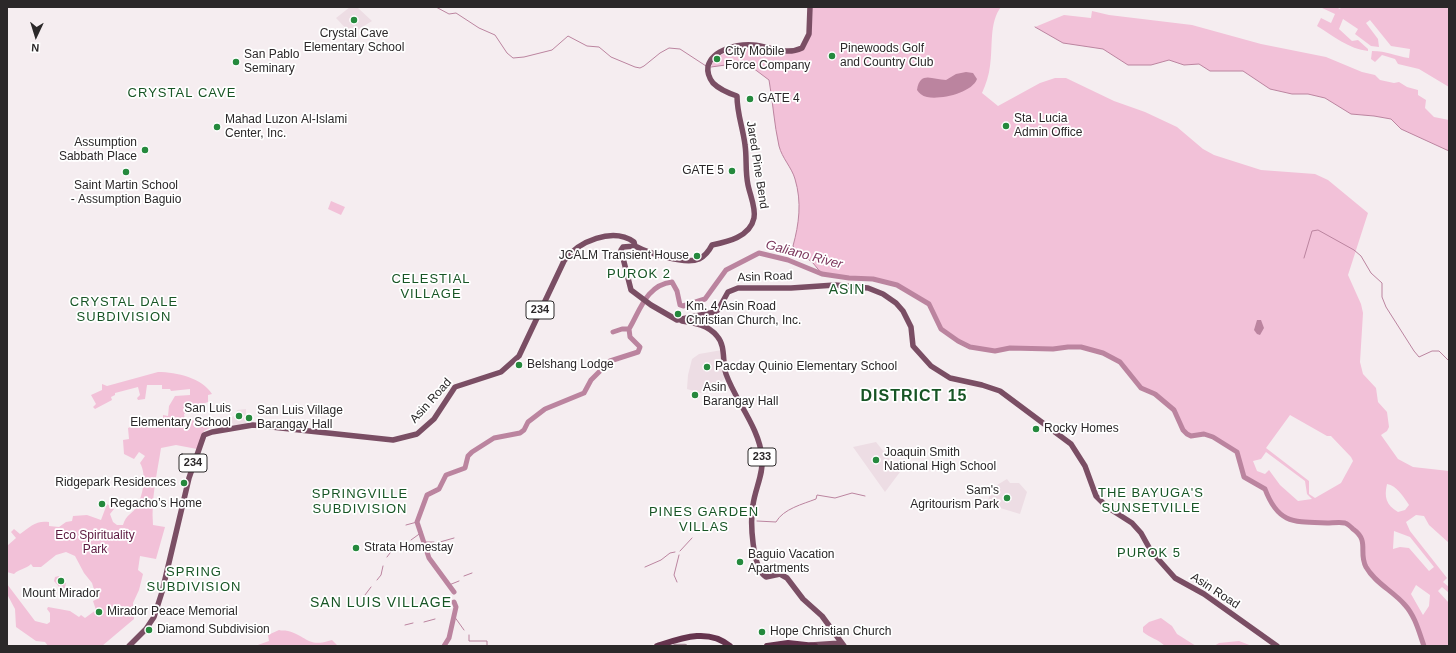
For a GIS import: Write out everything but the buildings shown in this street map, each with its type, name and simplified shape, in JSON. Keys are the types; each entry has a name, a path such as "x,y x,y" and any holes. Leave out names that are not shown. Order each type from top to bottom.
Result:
{"highway":[{"path":"658,646 686,637 699,635 712,636 730,646"},
{"path":"767,646 788,643 812,645"}],"main road":[{"name":"Jared Pine Bend","path":"635,246 659,255 694,261 702,257 712,245 729,242 743,234 749,227 754,219 754,210 747,184 744,160 745,148 738,117 737,96 719,89 712,82 707,70 709,64 721,52 736,46 754,45 784,52 802,48 809,34 810,7"},
{"name":"Asin Road","path":"129,646 146,629 156,612 186,488 204,435 212,432 253,425 374,439 398,439 417,434 434,419 455,387 501,372 519,356 564,261 576,248 593,238 607,236 627,238 634,242 635,246"},
{"name":"233","path":"635,246 624,246 621,252 628,285 638,296 651,306 677,320 706,327 720,339 727,376 760,444 762,465 753,506 752,525 760,571 766,577 780,574 786,578 803,599 822,616 842,644"},
{"name":"Asin Road","path":"677,320 715,312 718,310 728,292 738,288 791,288 835,285 868,288 883,294 903,311 911,327 913,346 931,366 950,378 982,385 1000,391 1071,444 1085,466 1092,488 1099,499 1107,507 1132,523 1141,533 1151,551 1175,578 1204,594 1277,646"},
{"name":"233","path":"812,645 842,644"}],"street":[{"path":"675,646 685,646"}],"shaded area":[{"name":"Crystal Cave Elementary School","path":"350,7 358,8 372,21 351,34 336,18"},
{"path":"966,72 973,73 977,79 974,84 962,92 933,98 924,96 917,90 921,80 924,78 946,80 956,74"},
{"path":"1257,320 1261,320 1264,328 1260,335 1254,330"},
{"name":"Pacday Quinio Elementary School","path":"722,350 725,379 701,393 687,389 688,375 692,359 699,354"},
{"name":"San Luis Elementary School","path":"246,409 246,423 234,426 229,418 236,415 237,410"},
{"name":"Joaquin Smith National High School","path":"876,442 900,472 885,492 853,447"},
{"name":"Sam's Agritourism Park","path":"1007,479 1010,483 1019,483 1027,492 1020,514 987,504 992,488"}],"green space":[{"path":"812,7 1001,7 997,13 993,27 990,69 982,93 998,106 1040,83 1055,78 1066,78 1114,101 1145,112 1177,127 1203,149 1214,155 1261,170 1315,174 1328,180 1368,213 1348,275 1361,304 1363,313 1360,362 1363,374 1376,388 1378,402 1387,412 1389,427 1387,431 1381,435 1398,459 1413,467 1449,471 1449,543 1429,525 1424,516 1416,515 1406,522 1410,531 1447,578 1443,582 1449,587 1449,593 1442,587 1438,591 1449,603 1449,646 1424,646 1416,624 1408,609 1400,600 1374,578 1366,567 1361,538 1350,526 1346,523 1315,523 1296,521 1281,515 1275,509 1265,489 1244,477 1237,452 1213,436 1204,434 1191,436 1187,434 1183,430 1174,410 1155,394 1141,388 1120,362 1103,353 1081,347 1053,349 1010,348 995,351 970,347 958,341 941,329 928,304 919,297 897,285 874,279 849,278 822,274 813,263 795,249 793,246 799,213 797,188 794,175 782,155 779,146 769,80 753,68 733,64 712,67 712,64 720,55 732,51 748,49 789,53 799,51 807,44 811,30","holes":["1290,415 1327,436 1331,436 1353,461 1341,483 1315,498 1309,494 1309,481 1266,448","1266,452 1305,481 1307,494 1312,499 1298,501 1280,485 1269,470 1265,474 1257,471 1253,461 1261,459","1387,484 1391,485 1400,492 1409,505 1405,510 1398,512 1388,503 1386,489","1394,531 1410,537 1434,567 1429,571 1409,548 1400,547 1393,549","1416,585 1430,595 1429,606 1423,615 1411,594"]},
{"path":"1320,7 1336,7 1340,9 1341,7 1449,7 1449,87 1419,69 1398,64 1395,59 1382,55 1375,62 1371,59 1372,51 1409,58 1410,49 1391,46 1370,20 1366,23 1378,39 1379,47 1371,46 1355,34 1358,29 1343,19 1339,29 1352,41 1358,40 1368,49 1368,51 1354,48 1335,38 1317,26 1321,18 1331,23 1335,14"},
{"path":"1092,11 1109,15 1192,25 1261,44 1326,57 1362,72 1375,75 1380,80 1394,83 1399,82 1407,87 1418,90 1418,95 1426,100 1425,108 1434,117 1449,120 1449,151 1401,129 1391,119 1351,114 1325,98 1308,94 1292,94 1270,89 1243,71 1210,71 1199,64 1184,65 1169,60 1151,65 1128,65 1103,49 1063,43 1035,27 1064,15 1091,18"},
{"path":"331,201 345,207 341,215 328,209"},
{"name":"Eco Spirituality Park","path":"158,372 173,373 188,377 196,380 208,388 212,394 208,395 208,402 194,407 184,414 185,420 199,420 201,424 209,420 214,421 212,427 204,431 197,449 176,445 161,448 154,496 153,525 165,527 156,559 140,556 138,570 143,574 139,590 133,603 134,619 102,646 48,646 45,642 36,641 16,627 15,609 7,594 7,584 35,621 47,624 50,622 50,613 47,609 48,607 70,611 79,617 81,615 85,618 96,610 93,601 97,599 92,583 84,573 75,556 66,552 56,555 41,567 33,567 31,564 14,574 7,572 7,546 16,538 11,532 14,529 20,534 40,522 49,522 49,526 59,527 66,522 72,521 73,516 87,515 101,520 107,504 114,509 110,514 113,522 117,525 123,525 127,517 137,506 141,496 144,479 140,463 145,456 139,452 134,459 124,454 123,440 129,439 128,428 138,424 163,421 163,415 168,416 169,406 175,396 190,395 190,389 171,391 170,389 162,389 162,385 147,385 145,399 138,400 137,398 140,395 138,387 115,393 115,395 111,397 112,400 95,409 93,407 96,404 91,395 102,390 102,384 107,386"},
{"path":"59,576 66,583 65,588 60,588 54,581 55,577"},
{"path":"1161,618 1172,626 1177,634 1196,646 1165,646 1143,632 1143,627 1149,622"},
{"path":"279,630 295,633 308,641 318,643 332,640 338,646 255,646 269,641 268,635"},
{"path":"1239,641 1252,646 1214,646 1219,643"}],"waterway":[{"path":"436,7 449,14 456,13 479,28 495,35 507,53 513,58 524,57 552,50 568,36 587,46 599,47 611,57 635,67 640,68 644,66 660,53 669,48 680,49 706,66"},
{"path":"1035,27 1063,43 1103,49 1128,65 1151,65 1169,60 1184,65 1199,64 1210,71 1243,71 1270,89 1292,94 1308,94 1325,98 1351,114 1391,119 1401,129 1449,151"},
{"path":"711,67 733,64 753,68 769,80 779,146 782,155 794,175 797,188 799,213 793,246 813,263 822,274"},
{"path":"1304,258 1312,231 1318,230 1354,250 1361,256 1371,273 1382,283 1382,297 1386,307 1419,357 1432,351 1439,351 1449,361"},
{"name":"Galiano River","path":"454,592 429,558 417,522 427,495 439,489 446,475 465,468 468,456 472,452 494,438 520,433 524,430 528,422 545,409 584,393 591,380 610,361 638,352 640,347 630,337 629,329 645,300 656,288 663,284 672,282 677,291 680,305 683,306 705,299 726,270 759,253 788,260 822,274 849,278 873,279 897,285 929,304 941,329 958,341 970,347 995,351 1010,348 1053,349 1081,347 1103,353 1120,362 1141,388 1155,394 1174,410 1183,430 1187,434 1191,436 1204,434 1213,437 1237,452 1244,477 1265,489 1270,500 1282,515 1288,519 1296,521 1345,523 1358,533 1362,542 1363,556 1366,567 1374,578 1400,600 1408,609 1416,624 1424,646"},
{"path":"613,332 622,329 629,329"},
{"path":"757,521 776,522 779,517 788,510 816,499 817,495 835,498 852,493 865,496"},
{"path":"406,525 417,522"},
{"path":"411,540 422,532"},
{"path":"440,542 454,538"},
{"path":"680,551 692,538"},
{"path":"426,542 434,542"},
{"path":"387,557 396,545"},
{"path":"645,567 661,560 670,553 675,552"},
{"path":"677,582 674,575 679,555"},
{"path":"377,580 381,575 383,566"},
{"path":"464,576 472,573"},
{"path":"449,585 459,581"},
{"path":"365,595 371,587"},
{"name":"Galiano River","path":"444,646 449,638 456,607 454,602"},
{"path":"454,616 464,630"},
{"path":"424,622 435,619"},
{"path":"405,625 413,623"},
{"path":"469,635 469,641 487,641 487,646"}],"place":[{"name":"Crystal Cave Elementary School","path":"354,20"},
{"name":"Pinewoods Golf and Country Club","path":"832,56"},
{"name":"City Mobile Force Company","path":"717,59"},
{"name":"San Pablo Seminary","path":"236,62"},
{"name":"GATE 4","path":"750,99"},
{"name":"Sta. Lucia Admin Office","path":"1006,126"},
{"name":"Mahad Luzon Al-Islami Center, Inc.","path":"217,127"},
{"name":"Assumption Sabbath Place","path":"145,150"},
{"name":"GATE 5","path":"732,171"},
{"name":"Saint Martin School - Assumption Baguio","path":"126,172"},
{"name":"JCALM Transient House","path":"697,256"},
{"name":"Km. 4 Asin Road Christian Church, Inc.","path":"678,314"},
{"name":"Belshang Lodge","path":"519,365"},
{"name":"Pacday Quinio Elementary School","path":"707,367"},
{"name":"Asin Barangay Hall","path":"695,395"},
{"name":"San Luis Elementary School","path":"239,416"},
{"name":"San Luis Village Barangay Hall","path":"249,418"},
{"name":"Rocky Homes","path":"1036,429"},
{"name":"Joaquin Smith National High School","path":"876,460"},
{"name":"Ridgepark Residences","path":"184,483"},
{"name":"Sam's Agritourism Park","path":"1007,498"},
{"name":"Regacho’s Home","path":"102,504"},
{"name":"Strata Homestay","path":"356,548"},
{"name":"Baguio Vacation Apartments","path":"740,562"},
{"name":"Mount Mirador","path":"61,581"},
{"name":"Mirador Peace Memorial","path":"99,612"},
{"name":"Diamond Subdivision","path":"149,630"},
{"name":"Hope Christian Church","path":"762,632"}],"district":[{"name":"CRYSTAL CAVE","path":"182,93"},
{"name":"PUROK 2","path":"639,274"},
{"name":"CELESTIAL VILLAGE","path":"431,286"},
{"name":"ASIN","path":"847,290"},
{"name":"CRYSTAL DALE SUBDIVISION","path":"124,310"},
{"name":"DISTRICT 15","path":"914,397"},
{"name":"THE BAYUGA'S SUNSETVILLE","path":"1151,500"},
{"name":"SPRINGVILLE SUBDIVISION","path":"360,502"},
{"name":"PINES GARDEN VILLAS","path":"704,520"},
{"name":"PUROK 5","path":"1149,553"},
{"name":"SPRING SUBDIVISION","path":"194,580"},
{"name":"SAN LUIS VILLAGE","path":"381,603"}]}
